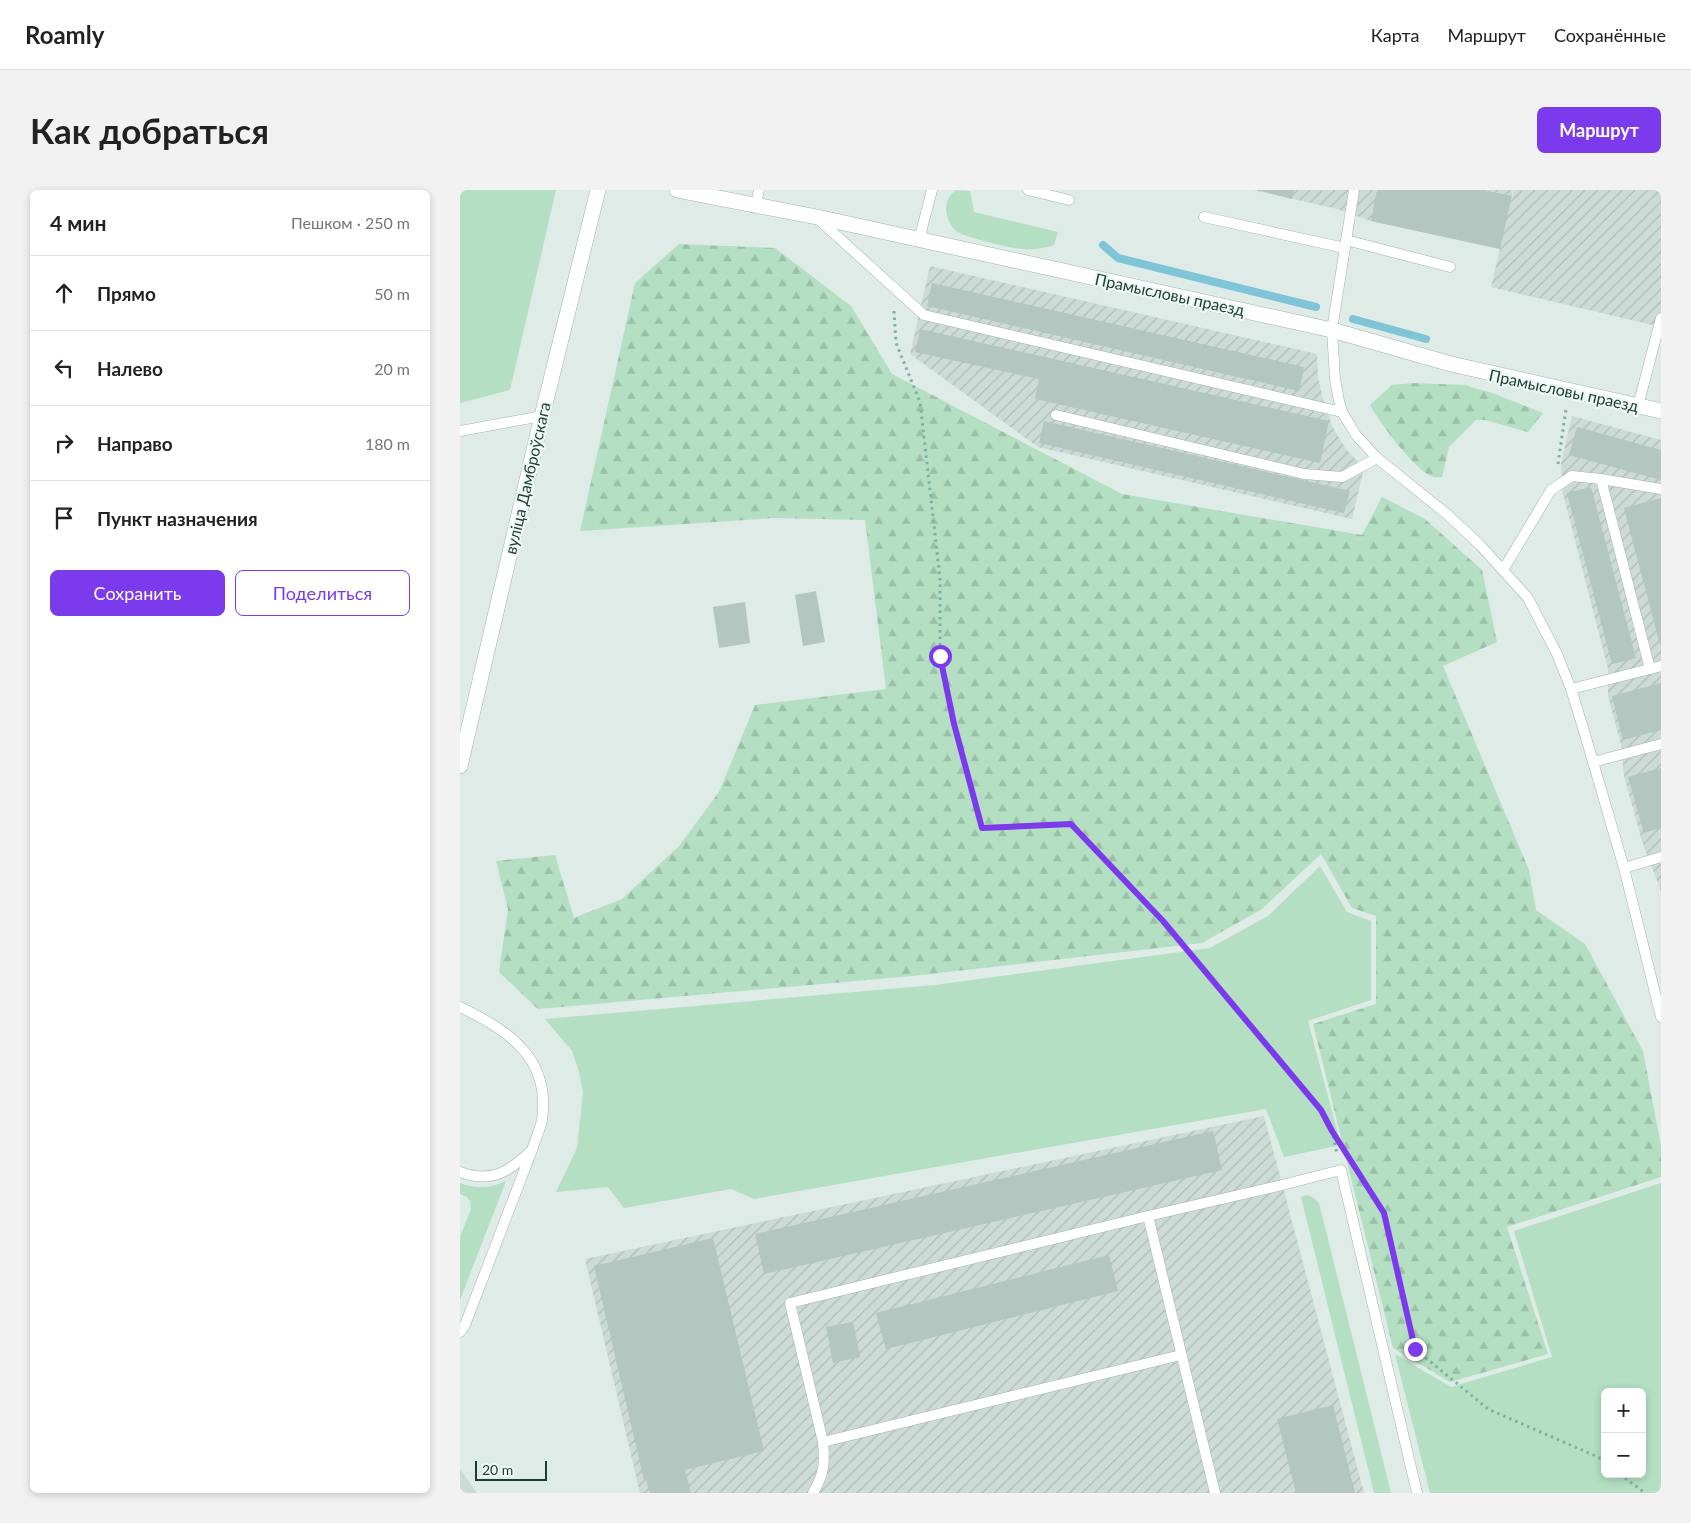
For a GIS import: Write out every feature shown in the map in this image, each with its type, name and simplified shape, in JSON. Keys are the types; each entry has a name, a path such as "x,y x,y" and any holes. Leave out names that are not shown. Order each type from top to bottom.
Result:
{"street":[{"name":"вуліца Дамброўскага","path":"460,766 542,416 598,190"},
{"name":"Прамысловы праезд","path":"677,190 758,197 817,217 1332,330 1451,364 1661,411"}],"lane":[{"path":"919,240 932,190"},
{"path":"1028,190 1069,200"},
{"path":"1354,190 1332,330 1335,379 1338,401 1342,412 1356,435 1377,458 1448,515 1480,545 1528,598 1571,689 1624,868 1661,1017"},
{"path":"817,217 924,314 1342,412"},
{"path":"1204,217 1346,244 1450,267"},
{"path":"1638,406 1661,318"},
{"path":"1056,415 1304,474 1342,477 1377,458"},
{"path":"460,431 542,416"},
{"path":"1503,570 1551,490 1572,476 1600,478 1661,489"},
{"path":"1600,478 1650,669"},
{"path":"1571,689 1661,666"},
{"path":"1593,762 1661,744"},
{"path":"1624,868 1661,858"},
{"path":"460,1007 484,1018 507,1033 524,1050 534,1067 540,1087 542,1109 542,1122 532,1150 465,1325 460,1332"},
{"path":"460,1172 486,1177 501,1174 518,1164 532,1150"},
{"path":"812,1493 821,1480 824,1463 823,1442 790,1303 1341,1170 1417,1493"},
{"path":"1148,1216 1215,1493"},
{"path":"823,1442 1181,1355"}],"path":[{"path":"893,286 896,343 920,402 940,578 940,656 954,724 982,828 1071,824 1169,928 1321,1110 1348,1156"},
{"path":"1558,457 1570,391"},
{"path":"1332,1131 1341,1170"},
{"path":"1358,1172 1384,1213 1415,1349 1488,1409 1601,1459"},
{"path":"1625,1478 1645,1493"}],"shaded area":[{"path":"1253,190 1513,190 1507,218 1514,190 1661,190 1661,327 1491,287 1500,249 1371,221 1337,209"},
{"path":"930,266 1317,354 1318,377 1333,428 1346,449 1364,468 1352,519 1038,447 910,354"},
{"path":"1572,416 1661,440 1661,891 1642,841 1624,776 1621,744 1608,696 1608,669 1563,494 1561,463"},
{"path":"1264,1116 1364,1493 640,1493 585,1259"},
{"path":"460,1469 477,1493 460,1493"}],"green space":[{"path":"460,190 556,190 510,390 460,403"},
{"path":"956,190 970,191 974,212 1058,232 1054,245 1035,249 1017,248 999,245 956,231 949,221 946,210 948,199"},
{"path":"679,244 775,248 851,306 892,374 1122,494 1362,535 1382,497 1425,519 1482,570 1497,642 1443,666 1529,870 1536,910 1585,944 1643,1051 1661,1146 1661,1177 1507,1227 1548,1354 1450,1382 1393,1348 1313,1024 1376,1004 1376,916 1352,908 1321,854 1262,909 1202,943 912,976 538,1009 499,972 508,909 496,861 555,855 574,918 622,899 679,846 719,792 755,705 886,689 865,520 775,518 580,531 635,283"},
{"path":"1413,383 1464,385 1492,393 1543,413 1528,432 1485,420 1476,420 1449,447 1442,477 1434,477 1415,464 1406,455 1381,423 1370,405 1392,385"},
{"path":"1320,866 1347,912 1371,921 1371,1000 1308,1021 1341,1145 1284,1157 1266,1109 754,1199 731,1189 624,1208 608,1187 556,1192 577,1148 583,1093 572,1051 545,1019 935,985 1210,948 1268,916"},
{"path":"506,1181 460,1300 460,1237 471,1209 470,1201 467,1197 460,1194 460,1183 472,1187 483,1187"},
{"path":"1661,1183 1661,1493 1430,1493 1395,1354 1451,1387 1552,1357 1514,1231"},
{"path":"1307,1195 1319,1203 1391,1493 1374,1493 1301,1197"}],"building":[{"path":"1257,190 1294,190 1292,199"},
{"path":"1377,190 1484,190 1512,196 1500,249 1371,221"},
{"path":"932,283 1304,367 1299,391 927,306"},
{"path":"920,329 1329,421 1320,463 1035,399 1039,379 915,352"},
{"path":"1044,421 1350,491 1344,513 1039,443"},
{"path":"1577,427 1661,450 1661,480 1569,455"},
{"path":"1591,487 1636,658 1612,664 1567,493"},
{"path":"1661,498 1661,645 1660,645 1624,508"},
{"path":"816,591 825,642 803,646 795,595"},
{"path":"745,602 750,643 719,648 713,607"},
{"path":"1661,683 1661,730 1623,740 1612,696"},
{"path":"1661,768 1661,828 1644,833 1628,777"},
{"path":"1213,1131 1222,1170 764,1274 755,1234"},
{"path":"713,1238 764,1451 685,1470 691,1493 650,1493 646,1480 644,1480 594,1266"},
{"path":"1109,1255 1118,1291 886,1349 876,1313"},
{"path":"853,1322 860,1357 833,1363 826,1327"},
{"path":"1333,1405 1355,1493 1296,1493 1277,1419"}],"waterway":[{"path":"1103,245 1118,258 1316,307"},
{"path":"1353,319 1426,339"}],"route":[{"path":"940,656 954,724 982,828 1071,824 1163,921 1321,1110 1332,1131 1384,1213 1415,1349"}]}
